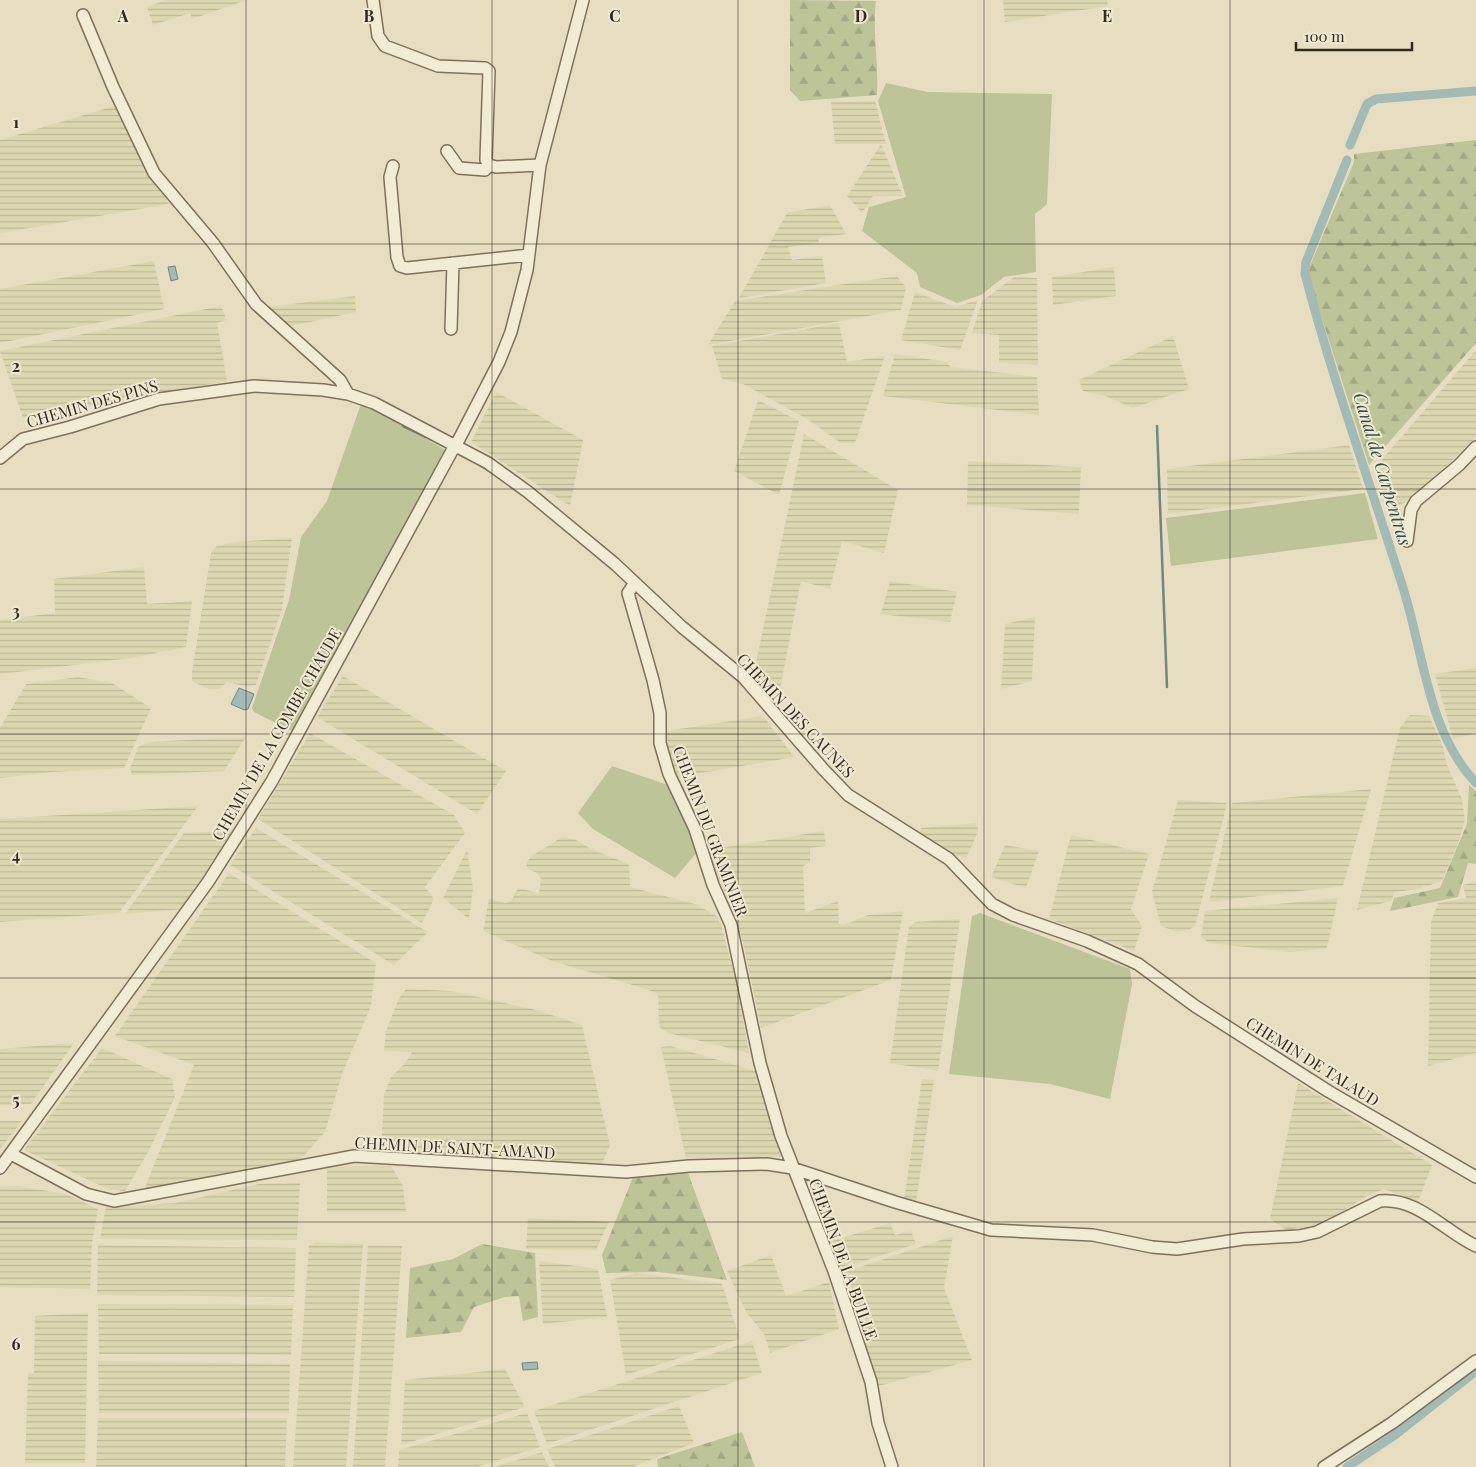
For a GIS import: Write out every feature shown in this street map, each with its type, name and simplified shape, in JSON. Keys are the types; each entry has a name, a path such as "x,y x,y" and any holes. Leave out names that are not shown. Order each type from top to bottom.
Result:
{"street":[{"path":"373,0 378,36 385,46 438,66 485,68 489,71 486,160 489,165 496,167 540,165"},
{"name":"CHEMIN DE LA COMBE CHAUDE","path":"0,1168 208,882 242,830 276,772 454,448 499,362 511,332 527,270 540,165 583,0"},
{"path":"82,15 154,173 213,243 256,304 340,380 348,394"},
{"path":"447,151 459,168 485,170 489,165"},
{"path":"393,166 390,177 397,257 400,266 407,268 529,254"},
{"path":"451,329 453,263"},
{"name":"CHEMIN DES PINS","path":"0,458 23,439 70,427 159,399 254,386 348,394 374,403 454,448"},
{"path":"1407,541 1411,510 1416,501 1459,465 1476,447"},
{"name":"CHEMIN DES CAUNES","path":"454,448 488,463 528,492 615,564 634,584 743,677 822,769 848,795 949,859 985,897 1001,910 1087,941 1138,964"},
{"name":"CHEMIN DU GRAMINIER","path":"634,584 628,592 660,712 660,743 669,774 695,829 713,885 731,925 760,1063"},
{"name":"CHEMIN DE TALAUD","path":"1138,964 1234,1032 1367,1114 1476,1177"},
{"name":"CHEMIN DE LA BUILLE","path":"760,1063 792,1168 834,1271 871,1382 878,1423 892,1467"},
{"name":"CHEMIN DE SAINT-AMAND","path":"11,1154 86,1194 114,1201 354,1156 626,1172 689,1166 767,1164 792,1168 895,1202 991,1230 1093,1235 1152,1247 1177,1249 1235,1240 1299,1236 1316,1232 1380,1201 1390,1200 1412,1206 1476,1246"},
{"path":"1324,1467 1392,1423 1476,1361"}],"shaded area":[{"path":"166,0 247,0 192,19 190,13 153,25 147,7"},
{"path":"1003,0 1107,0 1108,6 1005,22"},
{"path":"875,101 886,144 835,144 831,102"},
{"path":"114,106 152,178 169,204 0,233 0,140"},
{"path":"881,144 903,196 873,196 862,213 847,196"},
{"path":"830,205 846,234 818,238 819,243 788,247 792,260 822,256 826,283 739,298 787,213"},
{"path":"154,261 164,309 0,343 0,289"},
{"path":"1114,267 1116,296 1053,305 1052,277"},
{"path":"897,276 906,287 901,310 708,345 735,301"},
{"path":"1014,277 1037,278 1038,365 999,363 999,335 972,333 982,301"},
{"path":"915,292 955,307 978,300 960,350 901,340"},
{"path":"355,296 356,312 287,327 268,307"},
{"path":"221,306 227,320 217,323 227,381 23,418 0,351"},
{"path":"839,323 847,362 885,356 855,443 841,443 807,419 743,384 722,379 712,346"},
{"path":"1173,336 1189,389 1133,408 1105,396 1083,391 1079,380"},
{"path":"1476,350 1476,437 1429,483 1406,502 1391,509 1379,463"},
{"path":"895,354 946,362 951,367 1037,377 1039,415 883,396"},
{"path":"496,392 583,440 570,506 471,442"},
{"path":"758,400 799,421 779,495 734,471"},
{"path":"804,434 898,490 884,553 842,541 830,589 801,581 777,705 753,677"},
{"path":"1349,445 1363,489 1168,514 1167,469"},
{"path":"968,461 1081,467 1079,514 967,505"},
{"path":"292,538 282,609 256,685 248,687 227,682 219,689 208,689 192,681 211,553 217,546 235,542"},
{"path":"144,567 147,604 192,601 186,647 131,658 0,674 0,620 55,613 54,579"},
{"path":"890,581 957,592 950,622 881,614"},
{"path":"1035,617 1032,681 1001,689 1005,624"},
{"path":"1476,668 1476,733 1453,739 1435,674"},
{"path":"343,676 506,771 477,814 317,717"},
{"path":"78,677 112,683 151,708 124,768 52,772 0,778 0,728 26,684"},
{"path":"1410,715 1429,716 1442,744 1447,765 1462,799 1465,820 1458,844 1442,881 1418,889 1395,892 1391,901 1357,910 1400,728"},
{"path":"763,716 794,757 677,777 667,746 667,731"},
{"path":"310,733 454,815 465,833 425,887 434,899 422,923 258,819"},
{"path":"246,737 224,771 132,775 130,769 138,747 149,742"},
{"path":"1371,789 1343,886 1209,902 1232,803"},
{"path":"1178,800 1226,803 1226,808 1195,926 1189,930 1177,932 1161,926 1152,892"},
{"path":"198,806 119,913 0,922 0,819"},
{"path":"976,823 978,830 976,837 966,858 951,854 920,834 921,828"},
{"path":"256,828 428,932 394,965 230,865"},
{"path":"238,830 184,909 125,914 184,833"},
{"path":"824,831 826,846 810,848 810,862 803,866 805,913 838,901 839,924 844,925 868,915 903,911 891,980 761,1028 742,937 708,850"},
{"path":"1071,835 1149,854 1131,909 1142,926 1134,951 1049,919"},
{"path":"562,837 576,840 593,850 629,864 630,887 695,904 715,915 721,925 737,985 749,1053 668,1033 659,1027 658,994 552,961 483,931 489,899 506,903 511,901 518,888 539,893 541,879 537,873 528,869 526,864 530,857"},
{"path":"1005,845 1039,851 1026,888 991,877"},
{"path":"467,850 473,888 469,919 443,898"},
{"path":"229,873 376,963 371,1006 342,1074 325,1132 300,1160 144,1190 194,1065 115,1036"},
{"path":"1476,882 1476,1053 1428,1066 1431,922 1438,903 1466,898 1463,885"},
{"path":"1338,898 1327,948 1290,952 1209,943 1201,937 1205,911"},
{"path":"960,919 938,1071 890,1063 909,927 915,922"},
{"path":"406,989 451,991 536,1010 582,1025 610,1145 601,1166 386,1156 381,1151 384,1095 391,1077 406,1062 412,1052 384,1051 386,1031 399,998"},
{"path":"74,1043 31,1104 0,1105 0,1049"},
{"path":"670,1046 759,1072 781,1157 686,1158 661,1047"},
{"path":"102,1048 172,1079 175,1097 147,1154 125,1191 108,1189 24,1150"},
{"path":"922,1079 934,1080 916,1203 904,1200"},
{"path":"1298,1083 1432,1165 1418,1202 1384,1189 1365,1197 1323,1224 1286,1230 1270,1219"},
{"path":"0,1121 22,1121 0,1149"},
{"path":"391,1166 403,1186 406,1212 327,1212 327,1167"},
{"path":"300,1183 297,1240 100,1239 106,1207 175,1203 259,1184"},
{"path":"18,1186 66,1194 98,1209 92,1244 90,1289 0,1287 0,1187"},
{"path":"528,1218 609,1222 596,1250 526,1249"},
{"path":"890,1223 895,1235 911,1231 916,1244 840,1269 829,1242"},
{"path":"953,1236 944,1288 972,1360 879,1386 842,1273"},
{"path":"316,1242 363,1244 346,1467 293,1467 309,1245"},
{"path":"98,1245 296,1248 294,1297 97,1295"},
{"path":"368,1245 402,1246 385,1467 353,1467"},
{"path":"771,1255 786,1296 829,1282 839,1329 770,1353 764,1334 746,1312 727,1271"},
{"path":"539,1261 598,1269 607,1317 543,1324"},
{"path":"637,1273 722,1284 740,1339 626,1375 610,1280"},
{"path":"98,1304 293,1305 291,1355 99,1354"},
{"path":"88,1313 85,1463 25,1463 28,1374 34,1373 35,1316"},
{"path":"752,1341 762,1373 547,1444 534,1411"},
{"path":"98,1361 290,1364 289,1413 99,1413"},
{"path":"505,1369 525,1407 401,1445 405,1380"},
{"path":"679,1406 694,1443 632,1467 555,1467 547,1449"},
{"path":"527,1413 540,1447 476,1467 398,1467 399,1450"},
{"path":"98,1418 287,1418 285,1467 96,1467"},
{"path":"542,1452 549,1467 494,1467"}],"green space":[{"path":"790,0 876,1 877,95 800,101 790,90"},
{"path":"886,83 928,92 1052,94 1047,204 1035,214 1036,272 1004,277 981,295 957,303 920,287 917,273 862,231 869,207 906,197 878,101"},
{"path":"1476,140 1476,343 1369,465 1308,275 1311,263 1354,162 1354,154"},
{"path":"362,401 447,451 299,727 292,731 254,712 252,708 289,600 301,537 327,501"},
{"path":"1365,493 1378,539 1171,566 1166,518"},
{"path":"612,766 668,785 691,829 698,851 675,878 593,829 578,813"},
{"path":"1469,785 1476,791 1476,864 1468,863 1458,897 1390,911 1394,898 1440,888 1467,824"},
{"path":"980,913 1130,969 1132,984 1110,1099 1050,1084 949,1074 972,916"},
{"path":"687,1170 727,1280 658,1272 606,1273 602,1255 633,1177"},
{"path":"482,1244 535,1253 538,1317 523,1321 519,1296 505,1297 474,1307 461,1332 406,1338 410,1268 453,1259"},
{"path":"742,1432 755,1467 658,1467 657,1459"}],"water":[{"path":"175,266 178,279 171,281 168,267"},
{"path":"239,688 254,694 248,709 244,710 231,704"},
{"path":"537,1362 538,1369 523,1370 522,1363"}],"waterway":[{"name":"Canal de Carpentras","path":"1350,145 1367,104 1376,99 1476,91"},
{"name":"Canal de Carpentras","path":"1347,160 1306,262 1305,274 1340,394 1404,591 1437,717 1447,741 1460,763 1476,783"},
{"path":"403,426 426,437"},
{"path":"1157,426 1167,687"},
{"path":"477,463 494,474"},
{"name":"Canal de Carpentras","path":"1347,1467 1395,1435 1476,1371"}]}
